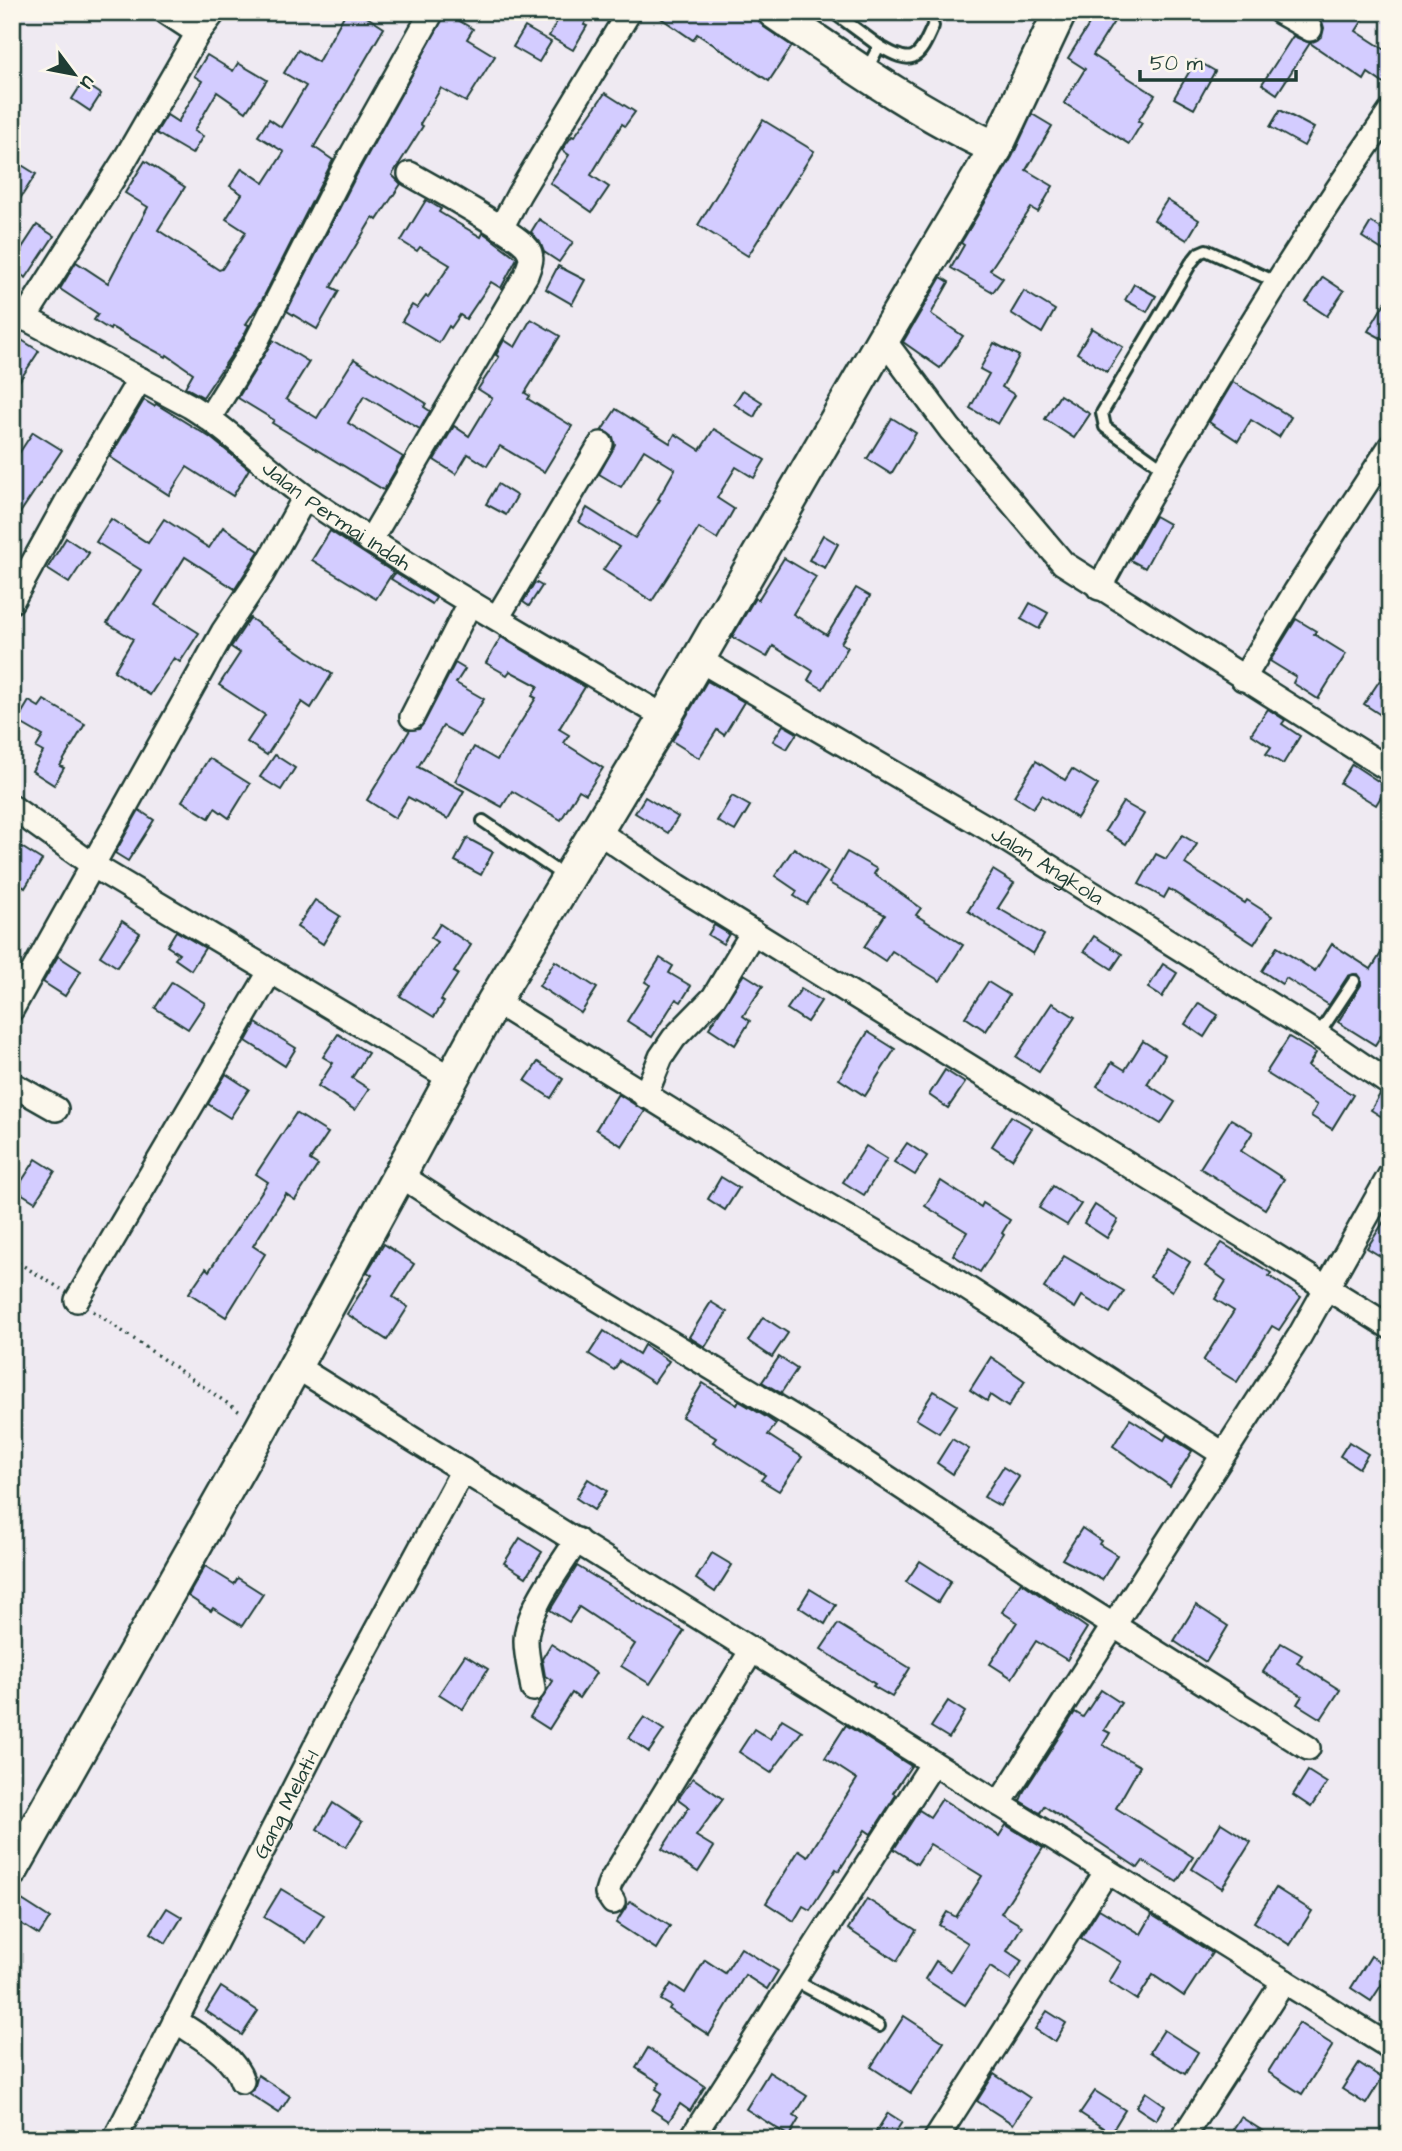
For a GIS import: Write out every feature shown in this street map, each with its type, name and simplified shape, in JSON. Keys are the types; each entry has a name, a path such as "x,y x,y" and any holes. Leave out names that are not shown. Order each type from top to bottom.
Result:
{"street":[{"path":"166,12 198,33"},
{"path":"18,315 124,161 198,33 214,12"},
{"path":"209,418 254,346 345,167 432,12"},
{"path":"501,228 629,12"},
{"path":"774,12 871,60 940,121 996,148"},
{"path":"12,1870 262,1427 494,1001 665,717 996,148 1060,12"},
{"path":"1280,12 1310,29"},
{"path":"1099,588 1164,469 1333,194 1390,111"},
{"path":"370,541 532,261 528,247 410,174"},
{"name":"Jalan Permai Indah","path":"18,315 209,418 305,497 370,541 665,717"},
{"path":"883,339 950,429 1063,564 1243,679 1388,765"},
{"path":"12,601 70,496 140,379"},
{"path":"497,618 601,444"},
{"path":"1243,679 1296,591 1390,447"},
{"path":"12,1009 223,632 262,574 305,497"},
{"path":"412,717 470,603"},
{"name":"Jalan Angkola","path":"698,659 991,830 1318,1035 1390,1084"},
{"path":"12,807 94,866 452,1079"},
{"path":"597,831 678,886 1390,1327"},
{"path":"645,1096 661,1057 674,1038 714,997 753,932"},
{"path":"77,1300 270,972"},
{"path":"494,1001 645,1096 942,1272 1223,1454"},
{"path":"12,1084 55,1109"},
{"path":"400,1175 502,1241 815,1430 1112,1625 1308,1748"},
{"path":"999,1804 1329,1287 1390,1175"},
{"path":"295,1366 1390,2047"},
{"name":"Gang Melati-1","path":"115,2139 351,1677 463,1470"},
{"path":"533,1689 526,1641 528,1628 542,1597 577,1540"},
{"path":"613,1902 607,1893 610,1883 752,1650"},
{"path":"691,2139 933,1763"},
{"path":"936,2139 1107,1871"},
{"path":"1182,2139 1284,1981"},
{"path":"175,2020 231,2063 239,2072 242,2081"}],"lane":[{"path":"833,12 871,60 912,58 927,39 933,26"},
{"path":"1164,469 1105,427 1101,413 1191,263 1199,253 1206,250 1278,283"},
{"path":"483,821 567,877"},
{"path":"1318,1035 1354,981"},
{"path":"794,1980 879,2026"}],"path":[{"path":"12,1259 77,1300 262,1427"}],"building":[{"path":"346,12 359,12 384,28 314,147 333,160 262,300 246,324 249,325 242,339 203,397 185,387 193,373 167,355 166,357 94,320 98,314 60,289 76,262 108,283 148,207 125,193 145,161 185,187 158,230 219,270 222,269 246,232 226,219 242,194 230,186 242,168 264,183 284,152 258,136 269,119 281,127 306,86 284,73 298,50 318,62"},
{"path":"562,12 591,12 584,25 587,26 573,50 549,36"},
{"path":"652,12 754,12 764,27 792,46 769,81 697,34 693,40"},
{"path":"1097,12 1120,12 1093,55 1155,95 1138,121 1142,123 1129,144 1064,103 1085,69 1068,58"},
{"path":"1309,12 1368,12 1356,31 1390,53 1390,88 1368,73 1364,80 1310,43 1322,36 1324,28 1322,21"},
{"path":"446,13 473,29 467,39 495,56 466,102 441,88 420,124 423,126 392,175 401,184 377,220 373,217 331,287 339,291 317,329 287,311 357,174"},
{"path":"525,27 551,42 539,62 513,47"},
{"path":"1293,36 1310,43 1277,94 1262,84"},
{"path":"207,55 233,71 238,63 267,80 246,112 217,92 194,131 203,136 192,154 156,133 167,115 178,122 202,81 194,76"},
{"path":"1196,60 1215,71 1194,109 1174,98"},
{"path":"83,82 101,94 90,111 72,99"},
{"path":"605,93 635,112 625,126 622,124 591,175 609,187 592,212 550,183 569,155 562,150"},
{"path":"1280,110 1314,128 1304,146 1270,127"},
{"path":"1032,114 1052,126 1026,170 1053,186 1038,212 1031,208 990,270 1003,278 993,292 951,268 964,245 961,243 1012,157"},
{"path":"763,120 814,151 748,256 698,225"},
{"path":"20,164 36,174 12,211 12,176"},
{"path":"426,200 441,209 439,212 481,237 485,234 517,258 501,288 491,282 466,319 460,315 451,328 449,326 439,343 402,321 412,305 417,308 426,296 428,297 450,265 420,247 417,251 401,241"},
{"path":"1167,200 1199,220 1187,240 1154,220"},
{"path":"539,219 573,242 559,262 544,252 531,232"},
{"path":"1371,222 1390,234 1390,255 1362,237"},
{"path":"37,225 54,236 26,278 12,269 12,263"},
{"path":"558,266 585,280 572,304 546,289"},
{"path":"941,277 949,282 931,314 963,336 940,368 903,342"},
{"path":"1323,277 1344,291 1327,316 1306,302"},
{"path":"1134,284 1156,296 1147,312 1125,300"},
{"path":"1024,291 1055,310 1042,333 1011,313"},
{"path":"1390,294 1390,343 1368,331"},
{"path":"531,319 560,336 525,393 530,396 528,399 572,426 544,472 500,446 487,466 468,454 456,474 434,460 454,426 469,436 492,398 478,389 499,357 496,355 504,340 515,347"},
{"path":"1092,328 1123,347 1107,372 1077,353"},
{"path":"20,339 39,351 12,392 12,351"},
{"path":"273,340 309,362 286,399 317,418 354,359 426,403 424,407 430,411 420,429 364,396 348,423 403,457 384,490 272,423 274,420 238,398"},
{"path":"994,343 1019,356 1002,387 1015,395 998,424 970,408 989,374 980,369"},
{"path":"1233,382 1291,417 1279,437 1251,420 1238,441 1209,422"},
{"path":"743,390 762,402 754,417 734,404"},
{"path":"1060,395 1090,414 1074,438 1045,419"},
{"path":"144,400 154,406 156,404 211,438 249,469 233,496 187,467 169,495 110,457"},
{"path":"616,409 670,443 675,434 700,450 714,429 765,460 754,478 736,467 717,498 734,509 717,539 699,528 652,601 603,570 619,547 579,522 587,508 635,538 660,500 658,499 675,469 644,450 621,487 599,474 615,445 613,437 602,430"},
{"path":"892,418 916,433 891,474 867,459"},
{"path":"33,432 62,450 12,525 12,464"},
{"path":"498,484 517,496 506,515 486,504"},
{"path":"1155,516 1169,524 1145,568 1130,560"},
{"path":"111,519 148,543 164,519 209,548 223,527 259,551 235,589 185,557 155,605 199,633 180,662 174,658 150,695 114,671 133,639 107,623 141,570 96,542"},
{"path":"330,531 393,572 376,599 312,560"},
{"path":"823,535 838,544 825,568 809,560"},
{"path":"66,538 89,553 69,583 47,569"},
{"path":"784,558 816,577 793,614 827,635 856,588 870,596 841,643 848,647 823,689 808,680 813,671 773,646 767,657 732,637 755,598 758,600"},
{"path":"395,573 436,598 432,604 391,579"},
{"path":"535,582 542,586 529,606 523,602"},
{"path":"1030,603 1048,613 1039,629 1021,619"},
{"path":"250,618 332,674 311,708 302,702 267,755 247,742 265,715 219,685 240,653 231,647"},
{"path":"1296,619 1346,654 1318,699 1293,683 1296,677 1270,661"},
{"path":"501,637 585,687 559,729 569,735 564,743 603,768 586,794 579,790 561,820 512,791 502,807 455,781 474,747 497,760 536,698 532,696 538,686 510,671 507,675 486,663"},
{"path":"455,663 465,669 456,683 484,699 461,736 443,726 418,767 464,791 448,819 408,797 395,818 367,800 410,730 419,729 424,723"},
{"path":"1390,665 1390,721 1364,704"},
{"path":"707,681 744,702 724,735 717,730 699,758 672,741"},
{"path":"44,700 85,724 60,766 64,768 54,785 32,771 43,752 36,748 43,736 17,721 29,701 39,707"},
{"path":"1268,709 1285,720 1282,724 1300,736 1283,764 1266,754 1271,747 1251,734"},
{"path":"783,725 797,733 787,749 773,741"},
{"path":"275,755 295,768 281,790 260,777"},
{"path":"209,758 250,784 229,818 215,808 209,818 182,801"},
{"path":"1036,761 1065,780 1072,769 1098,785 1077,818 1042,795 1033,808 1014,796"},
{"path":"1352,764 1387,787 1376,805 1340,783"},
{"path":"732,796 750,806 735,831 717,821"},
{"path":"645,797 678,817 668,833 635,813"},
{"path":"1123,802 1144,814 1126,844 1105,831"},
{"path":"139,810 154,820 128,861 115,853"},
{"path":"1182,835 1197,844 1185,864 1245,903 1247,900 1272,916 1254,944 1169,889 1164,898 1139,884 1156,854 1166,859"},
{"path":"467,838 493,852 481,875 455,861"},
{"path":"12,841 42,860 25,888 12,879"},
{"path":"794,848 828,872 807,904 794,896 797,891 775,876"},
{"path":"847,852 877,869 874,874 921,908 916,915 963,945 940,981 892,951 885,961 864,947 885,915 829,883"},
{"path":"993,870 1014,883 998,908 1044,935 1033,954 968,911"},
{"path":"315,900 340,916 323,944 297,927"},
{"path":"122,921 140,933 117,967 100,956"},
{"path":"440,924 471,945 454,972 458,974 441,1000 444,1002 434,1017 400,996 437,942 431,938"},
{"path":"714,925 729,934 723,944 708,935"},
{"path":"176,931 205,948 191,970 175,959 179,954 167,946"},
{"path":"1094,936 1122,954 1112,969 1084,951"},
{"path":"1390,939 1390,1002 1383,1014 1390,1018 1390,1021 1375,1045 1338,1022 1361,985 1358,974 1348,976 1329,1005 1286,978 1282,984 1262,971 1277,947 1315,971 1332,944 1371,969"},
{"path":"58,956 81,971 65,996 43,982"},
{"path":"660,958 673,966 669,973 691,986 681,1002 676,999 652,1037 627,1021 650,985 645,982"},
{"path":"555,961 597,988 581,1013 539,986"},
{"path":"1163,964 1177,973 1162,997 1148,988"},
{"path":"744,974 763,986 743,1016 750,1021 735,1045 709,1028"},
{"path":"172,982 205,1003 188,1029 155,1008"},
{"path":"988,982 1009,995 986,1031 965,1017"},
{"path":"801,989 821,1001 807,1022 787,1009"},
{"path":"1052,1003 1075,1017 1039,1072 1016,1057"},
{"path":"1199,1003 1218,1015 1204,1037 1185,1024"},
{"path":"256,1023 296,1048 285,1066 246,1041"},
{"path":"868,1032 895,1049 865,1096 839,1079"},
{"path":"338,1034 368,1053 352,1078 369,1089 355,1110 318,1086 333,1063 323,1057"},
{"path":"1289,1037 1316,1053 1308,1066 1353,1095 1332,1129 1311,1116 1317,1105 1266,1073"},
{"path":"1143,1041 1165,1055 1147,1084 1175,1102 1161,1124 1097,1086 1112,1062 1125,1070"},
{"path":"538,1062 563,1079 551,1098 525,1081"},
{"path":"945,1070 965,1083 948,1108 929,1095"},
{"path":"226,1074 249,1089 230,1118 208,1104"},
{"path":"618,1094 645,1111 622,1146 596,1129"},
{"path":"1380,1094 1390,1098 1390,1122 1371,1110"},
{"path":"296,1113 328,1133 310,1160 318,1165 295,1200 286,1194 253,1246 265,1254 226,1317 189,1293 206,1268 209,1271 268,1182 256,1174"},
{"path":"1011,1116 1032,1128 1012,1159 992,1146"},
{"path":"1231,1119 1253,1132 1241,1151 1284,1179 1265,1209 1200,1168"},
{"path":"907,1143 927,1156 915,1175 894,1162"},
{"path":"866,1146 887,1159 864,1195 843,1182"},
{"path":"36,1159 55,1171 35,1202 16,1190"},
{"path":"721,1177 739,1188 725,1210 708,1199"},
{"path":"941,1181 981,1207 983,1203 1010,1220 1002,1233 1004,1235 980,1272 953,1255 967,1232 925,1206"},
{"path":"1053,1186 1081,1204 1067,1225 1039,1208"},
{"path":"1095,1205 1118,1220 1107,1238 1084,1223"},
{"path":"1390,1212 1390,1262 1367,1248"},
{"path":"1222,1243 1271,1273 1269,1276 1301,1297 1279,1330 1272,1326 1237,1382 1203,1361 1234,1311 1215,1299 1226,1281 1205,1266"},
{"path":"384,1244 414,1264 393,1297 408,1307 387,1340 347,1314 372,1275 367,1272"},
{"path":"1168,1248 1190,1262 1172,1291 1150,1277"},
{"path":"1064,1256 1124,1291 1110,1313 1082,1296 1075,1308 1044,1288"},
{"path":"711,1302 727,1312 705,1347 689,1337"},
{"path":"763,1317 788,1333 772,1357 748,1341"},
{"path":"604,1331 639,1354 644,1345 669,1361 654,1383 620,1361 614,1370 589,1354"},
{"path":"779,1357 797,1369 781,1393 762,1382"},
{"path":"991,1357 1025,1381 1008,1407 990,1395 987,1401 970,1390"},
{"path":"703,1383 737,1405 739,1401 776,1424 768,1435 802,1457 779,1491 761,1480 765,1475 713,1442 716,1438 682,1417"},
{"path":"934,1391 957,1405 939,1433 916,1419"},
{"path":"1130,1419 1164,1440 1167,1435 1192,1451 1170,1486 1113,1446"},
{"path":"952,1439 969,1449 953,1474 937,1463"},
{"path":"1349,1442 1368,1454 1359,1468 1340,1456"},
{"path":"1003,1467 1019,1477 1000,1506 984,1497"},
{"path":"588,1479 607,1491 594,1510 576,1498"},
{"path":"1082,1528 1101,1541 1099,1544 1117,1555 1102,1580 1062,1559"},
{"path":"520,1538 542,1552 526,1577 504,1563"},
{"path":"712,1553 732,1565 715,1592 696,1579"},
{"path":"920,1561 951,1581 938,1602 906,1582"},
{"path":"205,1566 234,1584 238,1578 263,1594 242,1626 188,1596"},
{"path":"577,1566 684,1631 650,1684 621,1666 635,1644 579,1607 569,1622 550,1610"},
{"path":"1021,1582 1087,1628 1067,1660 1036,1641 1012,1678 990,1664 1017,1622 1002,1612"},
{"path":"810,1589 836,1605 825,1624 799,1607"},
{"path":"1196,1605 1228,1626 1206,1662 1174,1641"},
{"path":"838,1624 910,1668 892,1697 821,1649"},
{"path":"1281,1643 1302,1655 1297,1663 1340,1690 1321,1719 1297,1704 1302,1696 1263,1672"},
{"path":"551,1644 596,1673 579,1698 572,1693 549,1729 530,1717 553,1681 545,1676 542,1659"},
{"path":"465,1655 488,1669 463,1709 439,1694"},
{"path":"1101,1690 1121,1703 1104,1730 1110,1733 1103,1745 1140,1766 1116,1808 1193,1857 1177,1882 1143,1861 1138,1868 1044,1806 1040,1813 1020,1801 1075,1712 1083,1717"},
{"path":"948,1701 965,1712 949,1738 931,1727"},
{"path":"644,1717 664,1730 649,1752 629,1738"},
{"path":"782,1719 802,1731 771,1773 739,1752 754,1729 770,1739"},
{"path":"846,1725 911,1766 871,1834 865,1830 810,1910 803,1906 794,1921 766,1903 799,1850 808,1856 857,1779 825,1758"},
{"path":"1308,1771 1327,1783 1311,1807 1293,1795"},
{"path":"693,1778 723,1799 696,1836 714,1847 698,1872 662,1849 689,1807 678,1799"},
{"path":"942,1799 999,1836 1006,1825 1043,1848 1001,1913 1022,1926 1007,1951 1022,1961 1010,1980 990,1967 965,2005 925,1979 936,1961 950,1971 968,1943 939,1925 947,1912 956,1917 982,1876 930,1844 917,1864 894,1849 919,1810 930,1817"},
{"path":"333,1803 362,1822 346,1847 317,1829"},
{"path":"1221,1823 1251,1842 1222,1888 1192,1869"},
{"path":"1276,1888 1312,1911 1290,1945 1254,1922"},
{"path":"281,1889 324,1915 306,1943 264,1917"},
{"path":"867,1899 916,1930 897,1961 848,1929"},
{"path":"22,1900 50,1918 39,1935 12,1918"},
{"path":"630,1901 670,1926 656,1949 616,1923"},
{"path":"167,1908 182,1917 166,1943 151,1933"},
{"path":"1099,1909 1141,1934 1152,1915 1212,1953 1184,1996 1153,1975 1137,2000 1109,1982 1121,1962 1081,1938"},
{"path":"741,1948 778,1971 767,1989 745,1975 709,2035 669,2009 671,2006 661,2000 671,1984 685,1993 705,1960 725,1973"},
{"path":"1371,1956 1390,1968 1390,1972 1371,2001 1351,1988"},
{"path":"221,1987 258,2011 242,2035 206,2011"},
{"path":"1047,2011 1066,2023 1055,2042 1035,2029"},
{"path":"904,2016 944,2042 911,2093 871,2067"},
{"path":"1299,2023 1333,2045 1302,2094 1268,2072"},
{"path":"1164,2030 1198,2052 1185,2074 1150,2052"},
{"path":"648,2048 705,2086 690,2111 680,2104 669,2121 652,2110 662,2093 656,2089 660,2083 636,2068"},
{"path":"1359,2063 1382,2078 1366,2104 1342,2089"},
{"path":"769,2072 807,2096 794,2116 799,2119 789,2136 746,2109"},
{"path":"994,2074 1030,2098 1013,2124 977,2101"},
{"path":"258,2075 290,2096 279,2113 248,2093 254,2089"},
{"path":"1095,2091 1125,2110 1111,2133 1080,2113"},
{"path":"1146,2092 1165,2105 1156,2120 1136,2107"},
{"path":"888,2113 902,2122 891,2139 886,2139 876,2132"},
{"path":"1241,2117 1275,2139 1227,2139"}]}
